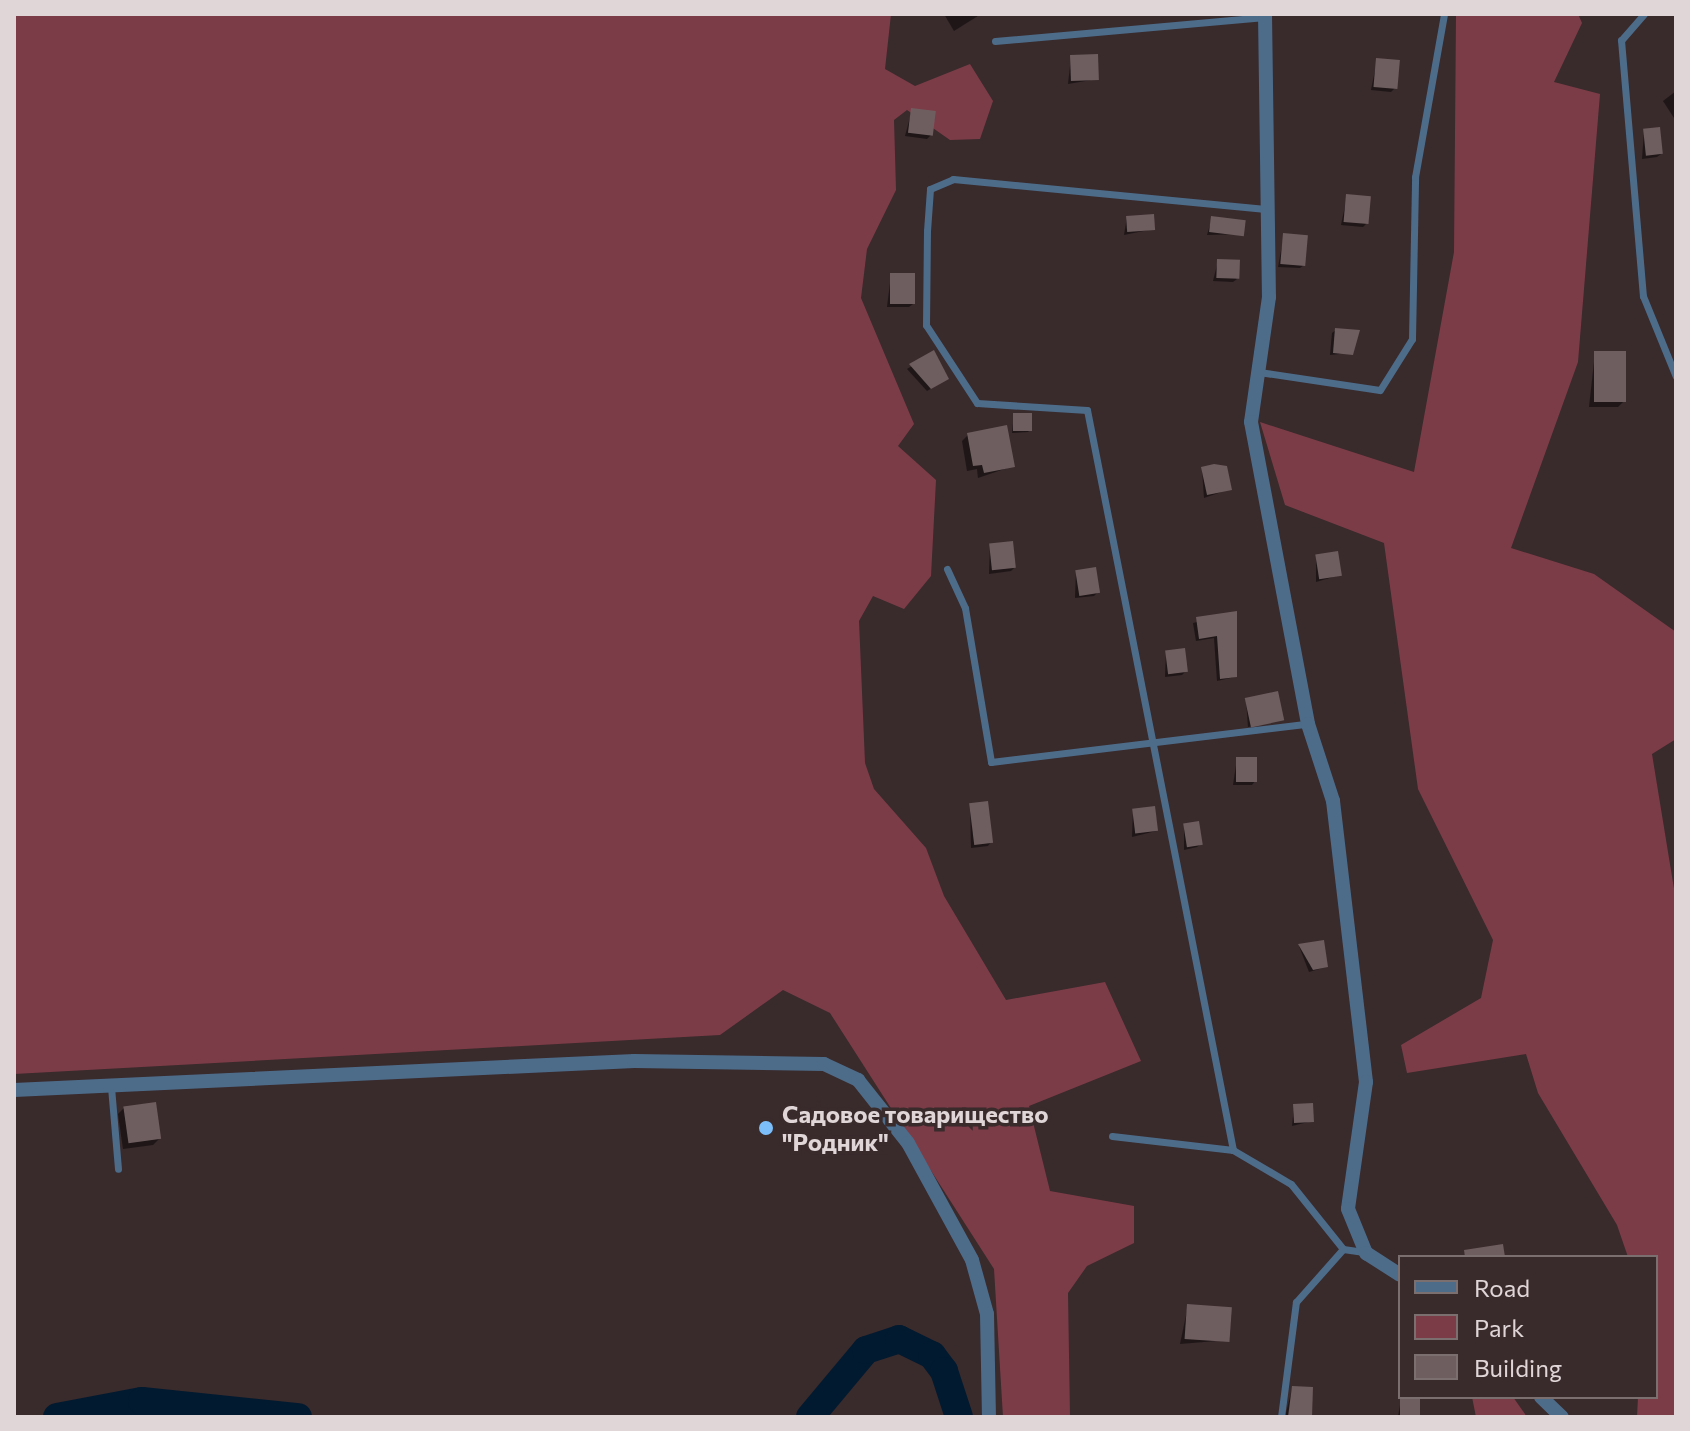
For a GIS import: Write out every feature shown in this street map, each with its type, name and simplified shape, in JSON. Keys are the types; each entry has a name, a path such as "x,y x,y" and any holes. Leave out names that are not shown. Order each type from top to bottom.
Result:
{"street":[{"path":"1265,15 1269,297 1251,422 1308,724 1333,801 1366,1082 1348,1209 1366,1253 1398,1274"},
{"path":"14,1090 634,1061 824,1064 858,1080 908,1143 972,1260 987,1314 989,1417"},
{"path":"1543,1399 1562,1417"}],"lane":[{"path":"1259,372 1380,390 1412,339 1415,177 1444,14"},
{"path":"1644,14 1621,40 1642,281 1676,377"},
{"path":"995,41 1265,15"},
{"path":"1233,1150 1155,742 1087,410 977,403 926,325 930,189 953,179 1038,183 1266,209"},
{"path":"947,569 965,608 991,762 1308,724"},
{"path":"111,1087 118,1169"},
{"path":"1112,1136 1233,1150 1291,1184 1343,1249 1366,1253"},
{"path":"1281,1417 1296,1302 1343,1249"}],"green space":[{"path":"14,14 891,14 885,69 915,86 970,64 993,101 980,139 950,140 907,110 894,120 896,190 867,249 861,298 914,424 898,446 936,480 931,576 904,609 873,596 859,621 865,763 874,789 926,848 944,896 1006,1000 1105,982 1141,1061 1029,1106 1050,1191 1134,1206 1134,1243 1087,1266 1068,1293 1070,1417 1003,1417 994,1269 830,1013 783,990 720,1035 14,1074"},
{"path":"1456,14 1578,14 1582,23 1554,82 1600,94 1578,362 1511,548 1594,574 1676,632 1676,739 1652,754 1676,901 1676,1417 1637,1417 1638,1399 1658,1399 1658,1255 1627,1255 1617,1225 1538,1093 1526,1054 1407,1073 1401,1045 1481,998 1493,940 1418,789 1384,543 1285,505 1260,422 1414,472 1454,252"},
{"path":"1472,1399 1514,1399 1527,1417 1476,1417"}],"building":[{"path":"1098,54 1099,80 1071,81 1070,55"},
{"path":"1376,58 1400,60 1397,89 1373,87"},
{"path":"911,108 936,111 933,136 908,133"},
{"path":"1660,127 1663,154 1646,156 1643,129"},
{"path":"1346,194 1371,196 1368,224 1344,222"},
{"path":"1154,214 1155,230 1127,232 1126,216"},
{"path":"1211,216 1246,220 1244,236 1209,232"},
{"path":"1283,233 1308,235 1305,266 1280,264"},
{"path":"1217,259 1240,260 1239,279 1216,278"},
{"path":"890,273 915,273 915,304 890,304"},
{"path":"1335,328 1360,330 1353,355 1333,353"},
{"path":"934,350 949,379 931,389 909,364"},
{"path":"1594,351 1626,351 1626,402 1594,402"},
{"path":"1013,413 1032,413 1032,431 1013,431"},
{"path":"1007,425 1015,467 984,473 982,465 973,466 967,433"},
{"path":"1214,464 1227,466 1232,490 1207,495 1201,467"},
{"path":"1013,541 1016,568 992,570 989,544"},
{"path":"1338,551 1342,576 1319,579 1315,555"},
{"path":"1096,567 1100,593 1079,596 1075,570"},
{"path":"1237,611 1237,677 1220,679 1217,636 1199,639 1196,617"},
{"path":"1185,648 1188,672 1168,674 1165,650"},
{"path":"1278,691 1284,720 1251,727 1245,698"},
{"path":"1236,757 1257,757 1257,782 1236,782"},
{"path":"988,801 993,843 974,845 969,803"},
{"path":"1155,806 1158,831 1135,834 1132,809"},
{"path":"1199,821 1203,845 1187,847 1183,824"},
{"path":"1324,940 1328,967 1313,970 1298,944"},
{"path":"156,1102 161,1139 128,1143 123,1107"},
{"path":"1313,1103 1314,1122 1294,1123 1293,1104"},
{"path":"1503,1244 1505,1255 1465,1255 1464,1250"},
{"path":"1187,1304 1232,1307 1229,1342 1185,1339"},
{"path":"1292,1386 1313,1387 1312,1417 1288,1417"},
{"path":"1400,1399 1420,1399 1420,1417 1400,1417"}],"waterway":[{"path":"810,1417 866,1350 899,1339 932,1355 944,1371 959,1417"},
{"path":"57,1417 142,1401 298,1417"}],"place":[{"name":"Садовое товарищество \"Родник\"","path":"766,1128"}]}
